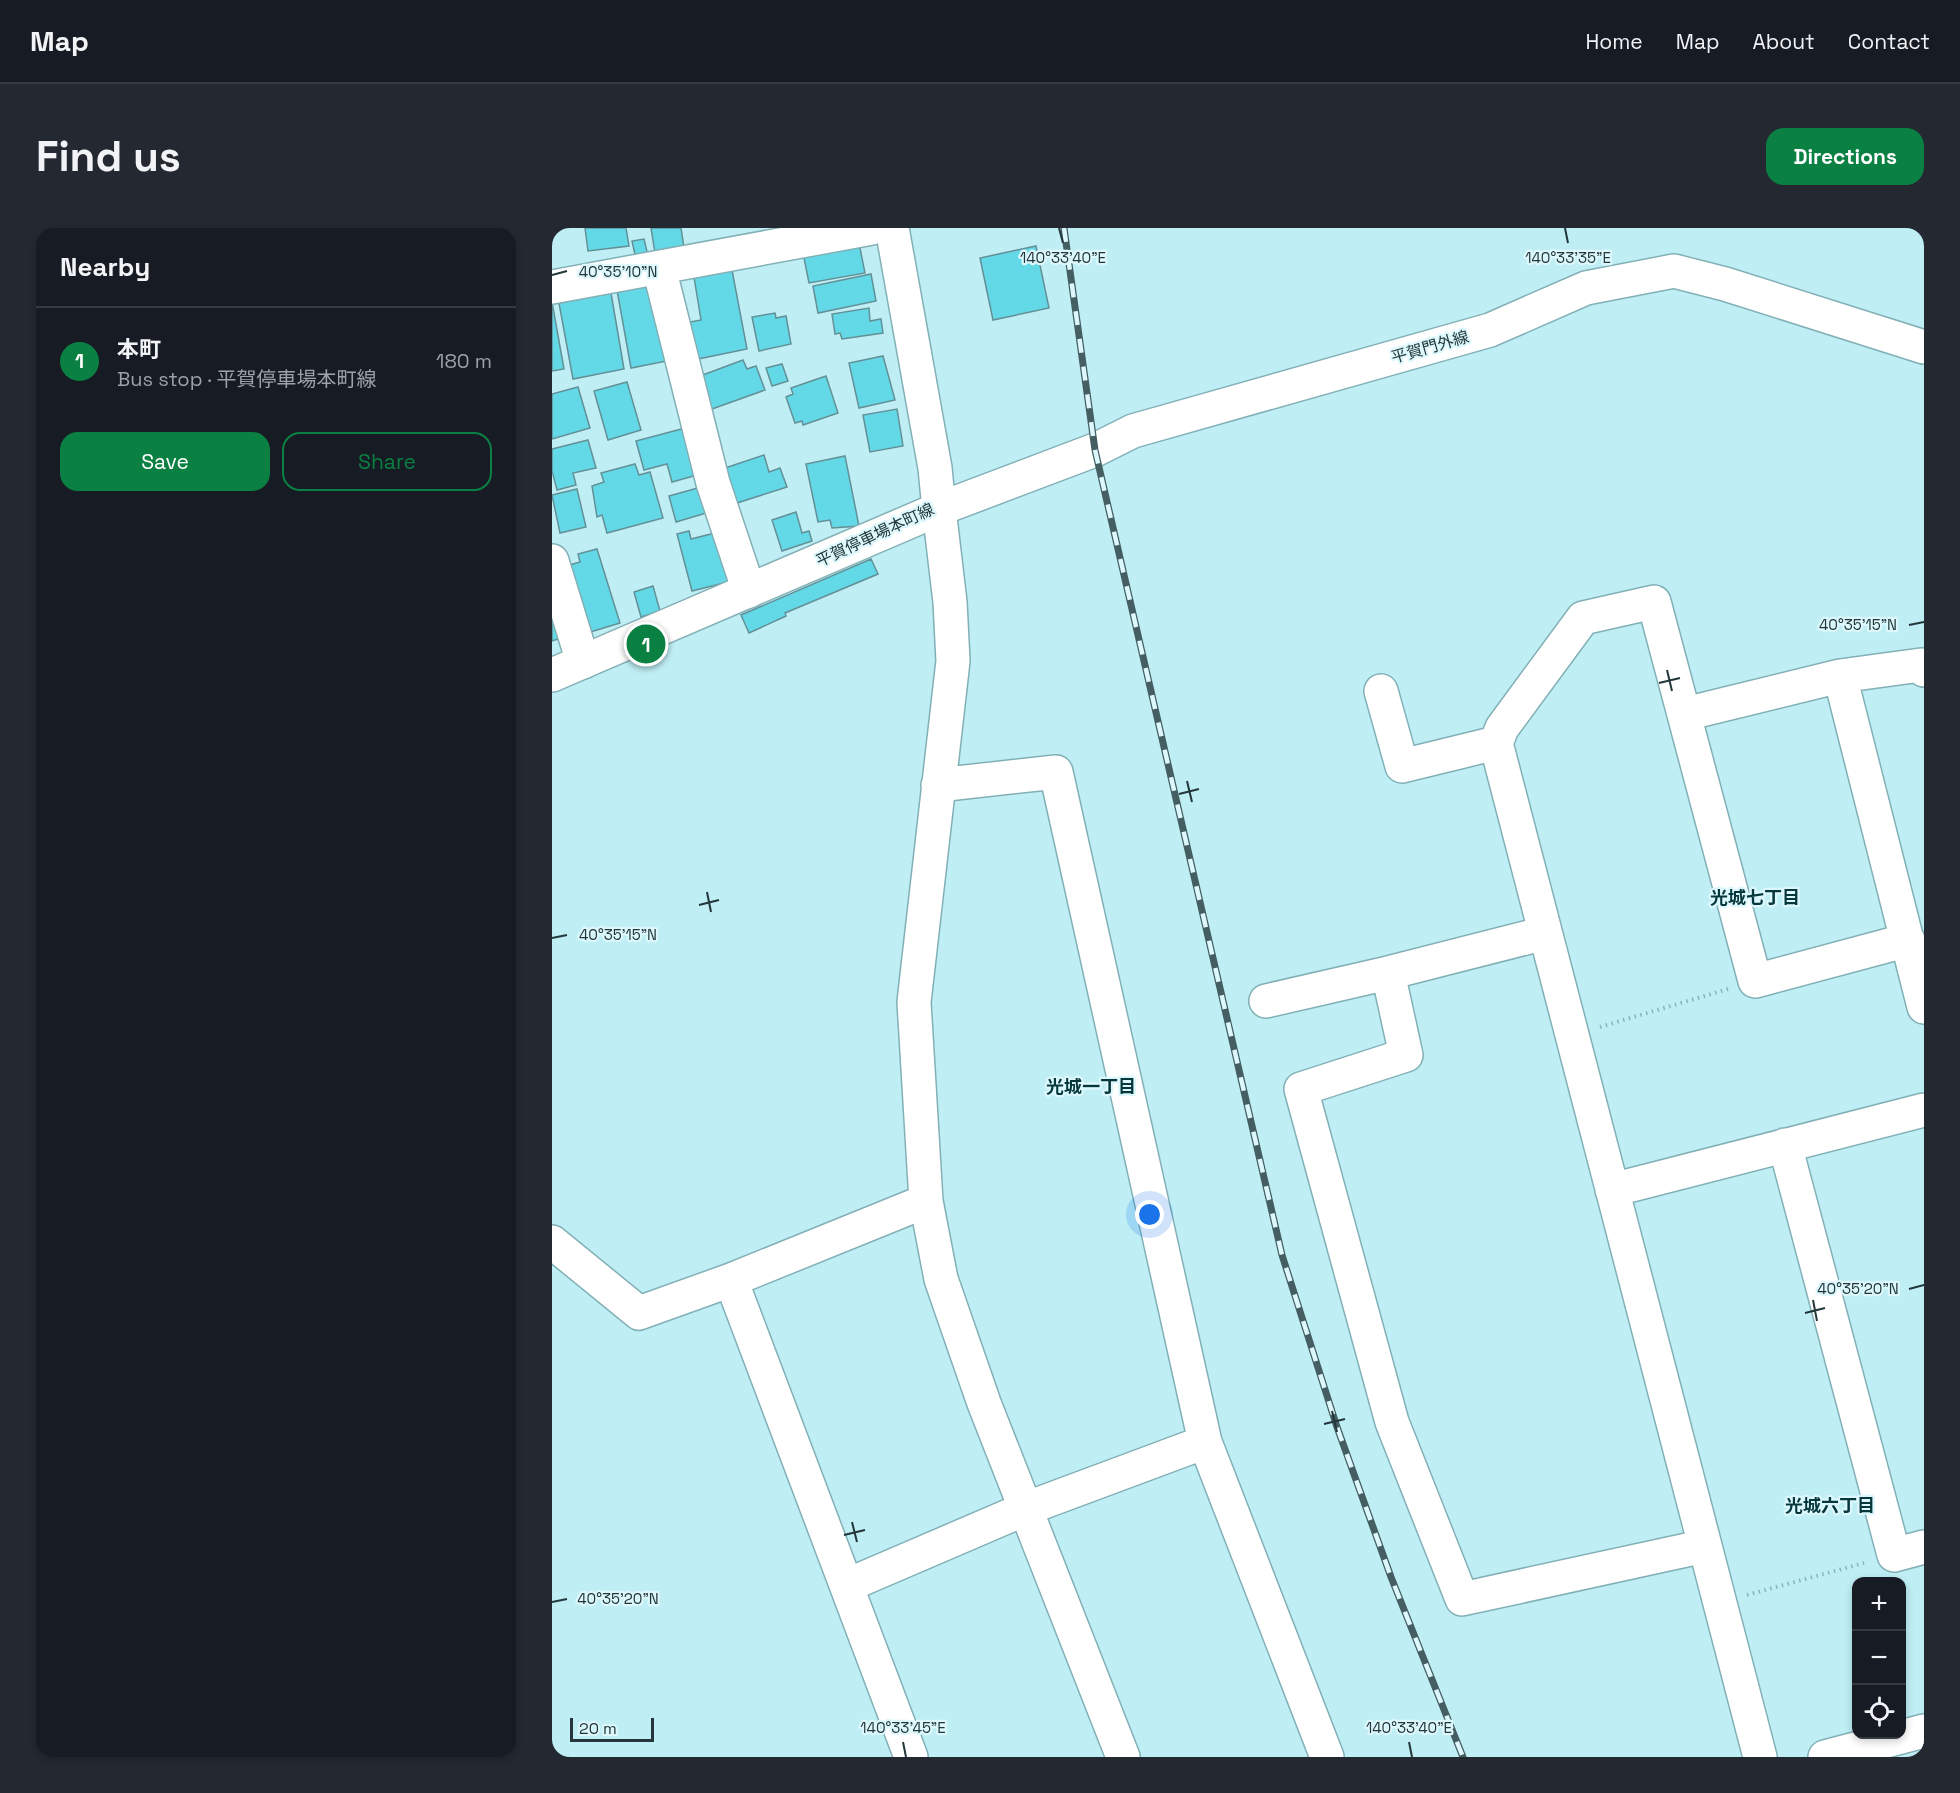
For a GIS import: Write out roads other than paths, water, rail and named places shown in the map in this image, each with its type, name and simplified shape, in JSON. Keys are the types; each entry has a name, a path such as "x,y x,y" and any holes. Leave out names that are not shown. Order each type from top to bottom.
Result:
{"street":[{"path":"552,287 872,228"},
{"name":"平賀停車場本町線","path":"552,675 939,509 935,468 892,228"},
{"path":"659,268 713,483 749,591"},
{"name":"平賀門外線","path":"939,509 1095,450 1133,431 1490,330 1586,288 1674,271 1725,284 1924,347"},
{"path":"939,509 950,602 952,661 914,1002 926,1201 941,1278 984,1404 1123,1757"},
{"path":"552,561 583,662"},
{"path":"1760,1757 1496,743 1502,728 1583,618 1654,602 1755,981 1908,940"},
{"path":"1685,714 1840,676 1922,665 1924,670"},
{"path":"1840,676 1924,1007"},
{"path":"1381,691 1401,766 1496,743"},
{"path":"938,785 1056,772 1205,1442 1327,1757"},
{"path":"1266,1001 1389,973 1545,933"},
{"path":"1389,973 1406,1055 1301,1089 1392,1422 1462,1599 1705,1546"},
{"path":"1612,1190 1924,1110"},
{"path":"1785,1145 1909,1551"},
{"path":"552,1242 639,1313 731,1280 926,1201"},
{"path":"731,1280 911,1757"},
{"path":"848,1585 1025,1509 1205,1442"},
{"path":"1825,1757 1924,1731"}],"railway":[{"path":"1064,228 1095,450 1282,1255 1337,1427 1391,1577 1463,1757"}],"place":[{"name":"本町","path":"646,644"}],"district":[{"name":"光城七丁目","path":"1755,897"},
{"name":"光城一丁目","path":"1091,1086"},
{"name":"光城六丁目","path":"1830,1505"}]}
